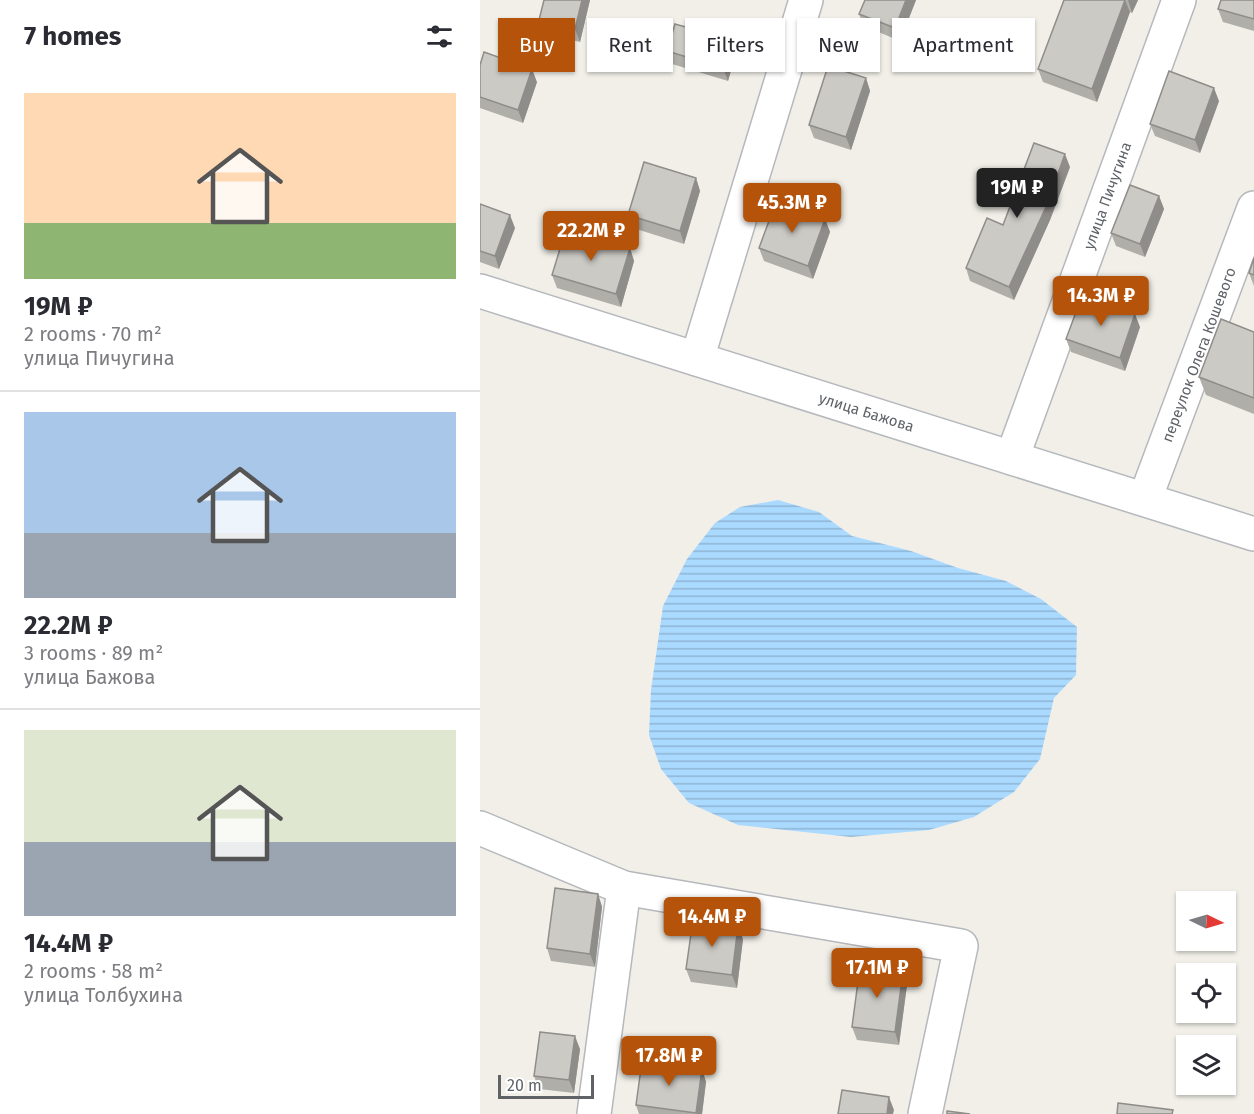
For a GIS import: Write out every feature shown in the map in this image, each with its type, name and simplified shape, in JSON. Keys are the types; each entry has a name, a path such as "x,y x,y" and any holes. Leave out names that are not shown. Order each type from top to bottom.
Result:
{"street":[{"path":"697,359 806,0"},
{"name":"улица Пичугина","path":"1012,458 1179,0"},
{"name":"переулок Олега Кошевого","path":"1145,500 1254,208"},
{"name":"улица Бажова","path":"480,291 1254,534"},
{"path":"480,828 624,888 961,946 925,1114"},
{"path":"594,1114 624,888"}],"water":[{"path":"778,500 819,512 852,536 911,551 958,568 1006,581 1041,599 1077,627 1076,675 1054,698 1040,759 1014,792 974,817 929,830 851,837 738,825 689,803 661,769 649,735 651,690 663,606 687,559 715,523 740,507"}],"building":[{"path":"544,0 582,0 575,29 575,18 540,18"},
{"path":"865,0 906,0 899,18 892,18 892,27 880,22 880,18 869,18 859,14"},
{"path":"1064,0 1125,0 1092,89 1038,69"},
{"path":"1221,0 1254,0 1254,19 1218,9"},
{"path":"675,24 685,27 685,56 673,53"},
{"path":"484,52 498,57 498,72 531,72 518,110 480,97 480,65"},
{"path":"1169,71 1214,88 1195,140 1150,124"},
{"path":"826,72 847,72 866,78 846,137 809,125"},
{"path":"1034,143 1065,154 1046,207 1009,287 966,268 987,218 1003,225"},
{"path":"644,162 696,178 680,231 628,215"},
{"path":"1130,185 1159,196 1140,244 1111,233"},
{"path":"776,202 825,219 808,266 759,248"},
{"path":"480,204 510,215 495,256 480,251"},
{"path":"566,229 630,248 616,294 552,275"},
{"path":"1254,258 1254,275 1249,273"},
{"path":"1082,296 1135,314 1120,358 1066,339"},
{"path":"1221,319 1254,332 1254,398 1199,377"},
{"path":"555,888 598,894 590,954 547,948"},
{"path":"693,920 738,926 732,975 686,969"},
{"path":"860,966 903,972 895,1032 852,1027"},
{"path":"540,1032 575,1036 569,1080 534,1076"},
{"path":"642,1061 702,1069 696,1113 636,1105"},
{"path":"842,1090 889,1097 887,1114 838,1114"},
{"path":"1118,1103 1173,1110 1172,1114 1117,1114"},
{"path":"947,1111 970,1114 947,1114"}]}
